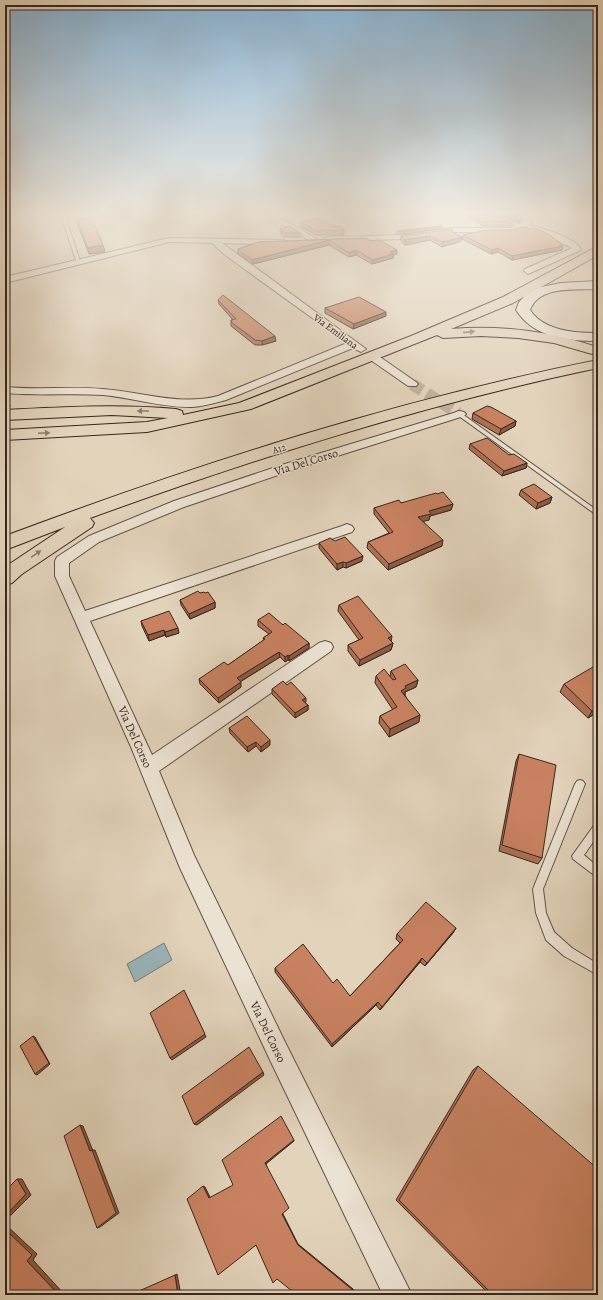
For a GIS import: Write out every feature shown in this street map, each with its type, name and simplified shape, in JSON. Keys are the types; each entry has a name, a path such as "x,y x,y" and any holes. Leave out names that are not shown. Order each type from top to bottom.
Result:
{"highway":[{"path":"5,435 147,427 196,416 226,412 258,401 416,339 508,300 555,274"},
{"path":"416,339 478,331 503,332 555,339 595,353"},
{"name":"A12","path":"5,543 141,492 416,406 555,368 595,353"},
{"name":"A12","path":"5,531 135,483 270,439 405,399 555,368 598,364"},
{"path":"5,415 73,411 154,411 196,416"},
{"path":"5,578 15,569 72,530 141,492"}],"main road":[{"path":"508,300 561,287 598,286"},
{"path":"540,291 526,302 523,310 526,316 534,323 545,329 562,334 577,337 598,337"}],"street":[{"path":"5,280 33,274"},
{"name":"Via Emiliana","path":"5,390 104,392 188,404 205,402 222,398 357,346 258,274"},
{"path":"376,359 412,384"},
{"name":"Via Del Corso","path":"398,1295 278,1052 187,861 149,768 62,576 62,561 94,538 201,496 459,413"},
{"path":"81,618 347,529"},
{"path":"149,768 325,647"}],"lane":[{"path":"459,413 598,514"},
{"path":"580,784 538,889 541,914 550,936 568,952 598,970"},
{"path":"598,827 577,856 598,872"}],"water":[{"path":"164,943 172,960 135,982 127,964"}],"building":[{"path":"223,295 275,336 262,341 255,340 231,322 231,320 236,319 218,300"},
{"path":"359,297 386,312 354,324 325,308"},
{"path":"487,406 516,421 501,429 473,413"},
{"path":"487,438 509,455 514,454 527,463 504,471 470,444"},
{"path":"534,484 552,497 538,503 521,490"},
{"path":"443,492 453,504 429,511 431,514 418,517 443,540 389,564 368,542 393,532 374,508 399,500 401,503"},
{"path":"345,537 363,556 346,563 343,562 337,564 319,543 330,538 335,541"},
{"path":"198,591 200,593 208,592 215,602 189,614 180,600"},
{"path":"358,596 392,636 388,638 393,643 360,660 348,645 363,638 339,605"},
{"path":"169,611 178,628 165,632 164,630 148,635 141,621"},
{"path":"269,613 283,625 285,623 309,643 289,656 288,655 285,657 279,652 237,678 241,682 218,698 199,679 224,662 228,665 265,639 263,638 272,632 258,620"},
{"path":"405,664 418,680 405,686 406,688 401,691 420,715 390,729 380,716 397,707 376,676 384,669 393,680 396,679 391,671"},
{"path":"598,664 598,708 592,711 564,684"},
{"path":"283,681 287,685 291,682 306,698 302,700 308,705 295,713 272,689"},
{"path":"247,716 270,740 261,747 256,742 247,747 229,728"},
{"path":"519,754 556,765 542,858 502,845"},
{"path":"426,902 456,928 427,963 422,958 382,1007 378,1002 332,1044 275,968 303,944 333,983 337,979 350,996 403,940 397,934"},
{"path":"184,990 205,1034 170,1058 150,1013"},
{"path":"33,1036 49,1063 35,1074 20,1046"},
{"path":"249,1047 263,1072 194,1124 182,1096"},
{"path":"478,1066 598,1169 598,1295 493,1295 399,1200"},
{"path":"281,1116 294,1140 265,1163 289,1208 282,1214 298,1245 354,1291 352,1295 297,1295 277,1279 273,1283 256,1245 218,1275 187,1199 203,1186 209,1198 233,1185 222,1160"},
{"path":"80,1125 90,1151 92,1150 116,1213 97,1228 64,1136"},
{"path":"17,1179 26,1194 5,1216 5,1191"},
{"path":"5,1229 32,1255 27,1261 59,1295 5,1295"},
{"path":"175,1275 178,1295 130,1295"}],"tunnel":[{"path":"412,384 458,413"}]}
